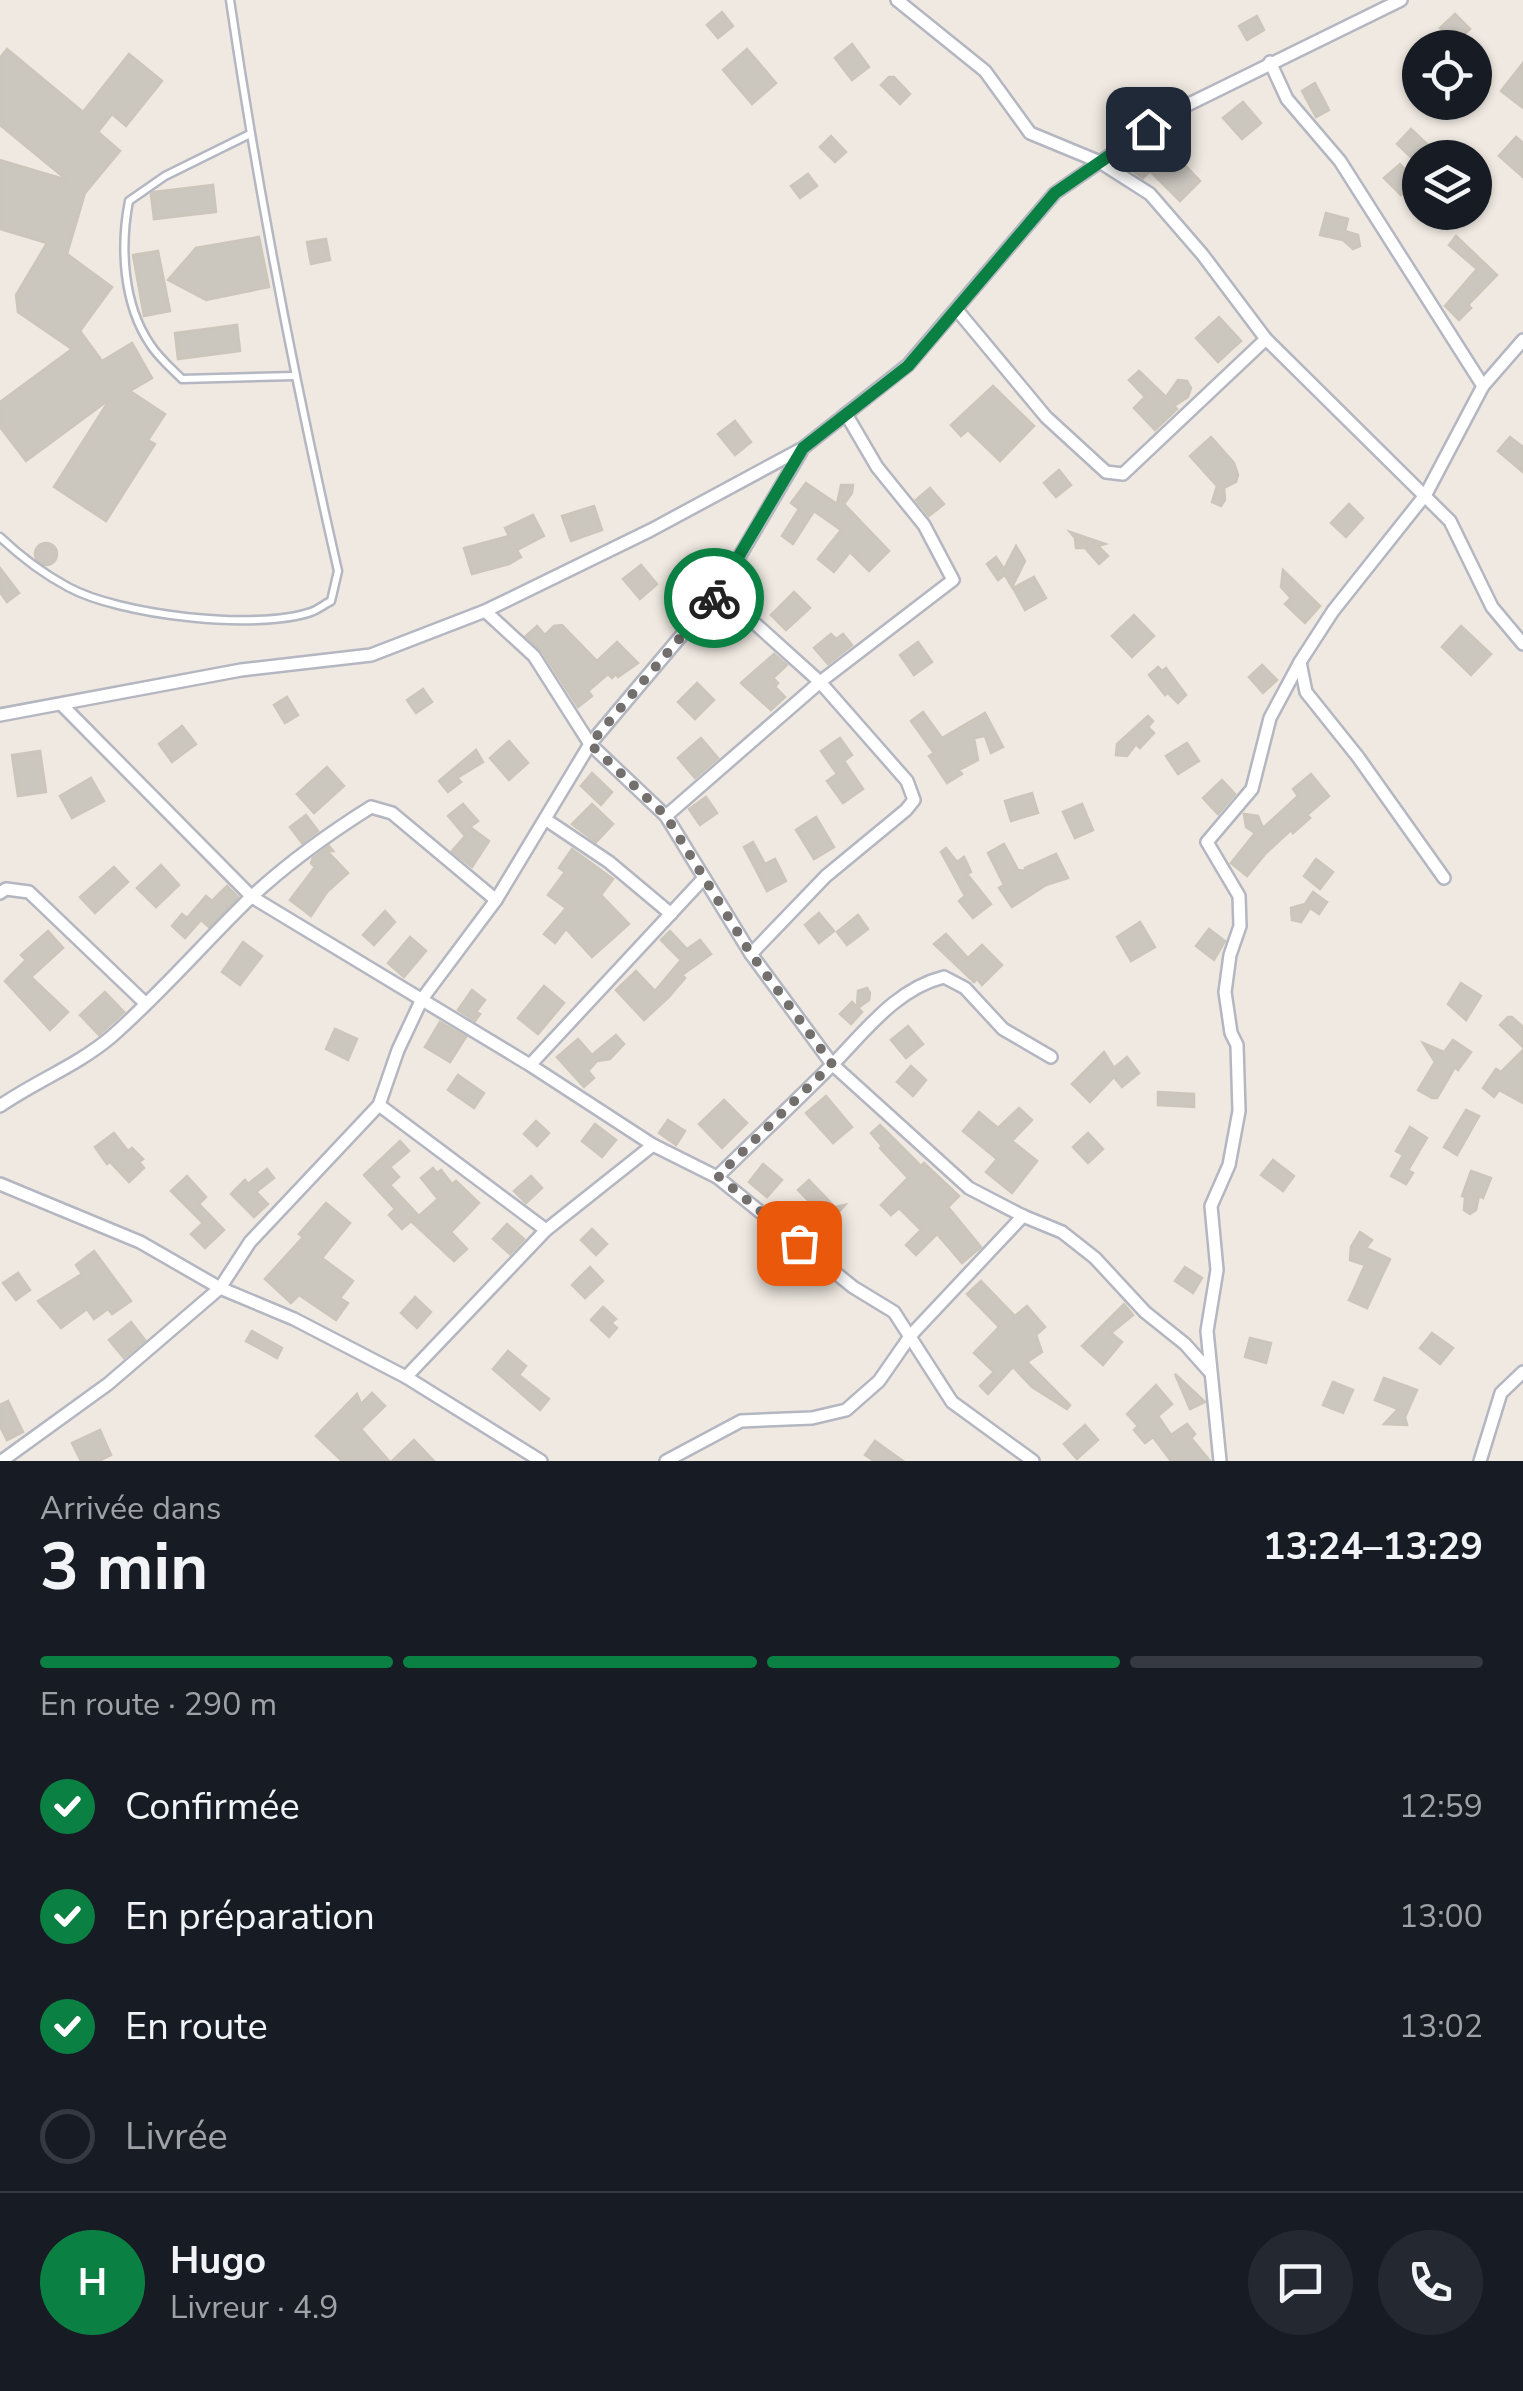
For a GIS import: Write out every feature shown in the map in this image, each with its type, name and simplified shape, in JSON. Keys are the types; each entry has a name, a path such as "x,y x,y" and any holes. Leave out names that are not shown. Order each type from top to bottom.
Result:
{"street":[{"path":"897,0 985,71 1030,133 1100,162 1150,194 1202,254 1266,339 1450,521 1492,607 1523,644"},
{"path":"0,716 241,670 371,655 485,611 651,530 803,448 908,366 1055,193 1171,113 1401,0"},
{"path":"1270,62 1287,99 1340,161 1482,386"},
{"path":"958,310 1046,417 1106,472 1123,474 1266,339"},
{"path":"1220,1461 1207,1331 1217,1270 1211,1206 1229,1166 1240,1112 1237,1045 1225,992 1230,955 1240,926 1239,896 1207,842 1252,790 1270,718 1300,662 1333,611 1426,494 1482,386 1523,340"},
{"path":"666,816 820,682 952,580 924,525 876,467 846,414"},
{"path":"0,1450 4,1461 108,1384 220,1288 250,1242 380,1105 398,1050 422,998 496,900 590,744 719,592 803,448"},
{"path":"719,592 820,682 908,781 914,800 826,876 751,954"},
{"path":"485,611 534,656 590,744 666,816 751,954 832,1064 969,1188 1062,1232 1096,1258 1145,1312 1186,1344 1210,1371"},
{"path":"1300,662 1306,692 1444,878"},
{"path":"62,705 252,896 530,1064 653,1144 718,1176 853,1287 894,1312 952,1402 1032,1461"},
{"path":"0,1106 33,1082 88,1055 146,1003 252,896 341,825 371,807 392,813 496,900"},
{"path":"545,819 609,862 671,914"},
{"path":"530,1064 704,878"},
{"path":"0,894 6,889 29,892 146,1003"},
{"path":"718,1176 872,1020 922,982 944,977 965,988 1003,1029 1051,1058"},
{"path":"380,1105 546,1230"},
{"path":"406,1377 546,1230 653,1144"},
{"path":"0,1184 140,1242 220,1288 294,1319 406,1377 541,1461"},
{"path":"666,1461 741,1421 812,1418 846,1410 879,1381 911,1335 1023,1216"},
{"path":"1480,1461 1501,1393 1523,1372"}],"lane":[{"path":"0,536 27,562 72,589 150,614 250,620 311,612 331,600 338,571 294,376 230,0"},
{"path":"250,134 165,176 129,201 123,234 133,311 151,346 182,379 294,376"}],"building":[{"path":"722,12 733,26 718,38 707,25"},
{"path":"1455,14 1470,29 1442,30"},
{"path":"1257,16 1264,30 1247,40 1239,26"},
{"path":"852,44 869,67 852,80 835,58"},
{"path":"7,49 83,112 129,54 162,81 126,126 112,114 98,132 120,151 85,193 67,254 112,287 80,331 102,361 132,343 152,378 130,391 165,414 148,440 155,444 106,521 54,487 110,399 26,461 0,427 0,402 72,349 18,312 16,295 47,243 0,229 0,160 67,180 0,125 0,58"},
{"path":"747,49 776,83 752,104 723,70"},
{"path":"1523,63 1523,108 1501,91"},
{"path":"894,77 910,94 900,104 881,85"},
{"path":"1315,83 1329,110 1316,117 1302,91"},
{"path":"1243,102 1261,123 1242,139 1223,118"},
{"path":"1411,129 1423,140 1402,140 1402,149 1397,144"},
{"path":"831,136 846,152 835,162 820,147"},
{"path":"1516,137 1523,143 1523,177 1499,156"},
{"path":"1164,138 1189,157 1183,163 1200,181 1180,201 1150,171 1143,178 1119,161 1134,150 1143,159"},
{"path":"1400,164 1402,194 1401,195 1384,178"},
{"path":"808,174 817,186 800,198 791,186"},
{"path":"213,185 216,212 154,219 154,192"},
{"path":"1326,213 1348,219 1345,231 1358,235 1360,246 1353,249 1343,240 1320,235"},
{"path":"1456,236 1497,275 1459,320 1445,306 1477,269 1449,245"},
{"path":"259,237 269,287 206,300 168,280 196,248"},
{"path":"326,239 330,260 311,264 307,242"},
{"path":"158,251 170,311 144,316 133,255"},
{"path":"1219,317 1241,341 1218,362 1196,338"},
{"path":"237,325 240,351 178,359 175,333"},
{"path":"1139,371 1166,397 1178,380 1187,381 1191,388 1188,397 1174,406 1177,409 1155,430 1134,408 1145,397 1129,380"},
{"path":"993,386 1034,426 1000,461 968,430 961,436 951,425"},
{"path":"735,421 751,442 735,455 718,434"},
{"path":"1211,437 1234,463 1238,475 1236,482 1224,488 1221,506 1212,502 1217,486 1190,456"},
{"path":"1510,437 1523,447 1523,472 1498,451"},
{"path":"1059,470 1071,485 1056,497 1044,483"},
{"path":"806,483 837,504 841,485 853,485 844,504 889,551 869,571 850,552 834,572 818,559 841,530 814,511 793,544 782,536 799,509 791,503"},
{"path":"930,488 944,504 929,516 916,500"},
{"path":"1349,504 1363,518 1346,537 1331,523"},
{"path":"594,506 602,530 571,541 562,516"},
{"path":"533,515 544,536 517,550 521,557 509,564 472,574 464,548 509,536 505,528"},
{"path":"1070,532 1105,544 1098,546 1108,556 1099,564 1085,548 1076,548"},
{"path":"46,543 54,546 54,562 46,565 38,562 35,554 38,546"},
{"path":"1016,546 1025,561 1012,587 1005,575 998,580 987,564 996,557 1004,569"},
{"path":"641,565 657,584 640,599 623,579"},
{"path":"0,568 19,593 7,602 0,592"},
{"path":"1283,570 1320,606 1305,623 1285,604 1291,598 1281,587"},
{"path":"1034,577 1046,598 1025,610 1013,588"},
{"path":"794,592 810,608 786,630 771,615"},
{"path":"1134,615 1154,636 1132,657 1112,636"},
{"path":"562,625 597,661 617,642 638,663 618,677 608,674 588,691 592,696 578,707 542,651 526,636 537,626 545,635 554,626"},
{"path":"1461,626 1491,654 1471,675 1442,647"},
{"path":"831,634 836,639 843,634 852,645 828,664 814,648"},
{"path":"918,642 932,662 914,675 900,655"},
{"path":"774,654 787,665 773,678 778,683 775,687 785,697 771,710 741,683"},
{"path":"1262,665 1277,680 1263,693 1249,677"},
{"path":"1158,667 1162,671 1166,668 1186,695 1178,703 1168,693 1165,695 1149,675"},
{"path":"697,683 714,700 695,719 678,702"},
{"path":"423,689 432,702 416,713 407,700"},
{"path":"287,697 298,715 285,723 274,705"},
{"path":"923,712 942,738 985,713 1003,747 991,753 985,736 974,738 978,760 959,770 962,774 947,783 929,756 934,753 911,721"},
{"path":"1148,716 1153,721 1148,727 1154,733 1140,748 1136,744 1127,756 1116,755 1117,744"},
{"path":"182,726 196,744 172,762 159,744"},
{"path":"701,738 718,758 695,778 678,758"},
{"path":"840,738 852,755 844,761 863,789 843,803 827,781 837,774 821,751"},
{"path":"509,741 528,763 509,780 490,758"},
{"path":"1187,743 1199,761 1178,774 1166,756"},
{"path":"476,750 483,762 457,778 461,782 448,792 439,781"},
{"path":"40,751 46,792 18,796 12,755"},
{"path":"327,767 344,786 314,813 297,794"},
{"path":"592,773 612,792 601,805 581,786"},
{"path":"1311,774 1329,796 1307,815 1310,818 1266,853 1247,876 1231,863 1255,833 1246,827 1244,814 1258,816 1263,828 1298,796 1293,789"},
{"path":"91,778 104,801 72,818 60,796"},
{"path":"1222,780 1235,794 1218,814 1203,798"},
{"path":"1032,793 1038,813 1011,821 1005,801"},
{"path":"706,797 717,813 700,825 689,809"},
{"path":"463,804 478,821 470,827 489,841 472,867 452,851 465,836 448,816"},
{"path":"592,804 613,824 596,842 572,824"},
{"path":"1082,804 1093,830 1075,838 1063,812"},
{"path":"306,815 318,831 302,843 290,827"},
{"path":"816,817 834,847 814,859 796,830"},
{"path":"753,842 765,864 775,859 786,881 767,891 744,847"},
{"path":"1004,844 1018,870 1026,871 1025,868 1056,854 1068,878 1046,885 1012,907 999,888 1004,885 988,853"},
{"path":"329,846 333,851 327,851 348,873 327,892 311,916 290,900 315,867 311,863 313,858"},
{"path":"946,848 957,862 964,857 971,872 967,874 991,904 973,918 959,901 965,896 941,852"},
{"path":"572,849 613,879 601,895 629,924 592,957 566,929 555,943 544,934 566,908 548,895 565,872 559,868"},
{"path":"1316,859 1333,872 1320,889 1304,876"},
{"path":"161,865 179,885 156,907 137,888"},
{"path":"114,867 128,882 95,913 80,897"},
{"path":"227,886 238,897 209,927 201,920 185,938 172,926 182,914 187,918 206,896 212,901"},
{"path":"1313,892 1327,902 1319,914 1310,908 1301,922 1292,920 1291,908 1305,904"},
{"path":"385,911 395,922 374,945 363,935"},
{"path":"819,913 834,931 819,943 805,925"},
{"path":"858,915 868,929 847,945 837,932"},
{"path":"1140,922 1155,947 1131,961 1117,937"},
{"path":"1209,929 1225,941 1214,960 1196,946"},
{"path":"48,931 63,948 31,977 68,1012 50,1030 5,981 26,960 21,955"},
{"path":"670,931 687,949 700,940 711,954 682,975 685,978 669,997 644,1020 616,990 636,971 655,991 681,960 661,940"},
{"path":"946,934 968,958 982,945 1002,965 982,985 977,979 974,982 934,944"},
{"path":"410,937 426,951 404,977 388,963"},
{"path":"243,942 262,956 240,985 222,972"},
{"path":"1461,983 1481,996 1466,1020 1448,1004"},
{"path":"544,986 564,1003 538,1034 518,1018"},
{"path":"867,988 869,1000 858,1008 862,1012 851,1024 840,1014 852,1002 857,1007 858,991"},
{"path":"472,990 485,1000 475,1021 458,1010"},
{"path":"105,992 124,1012 99,1035 80,1015"},
{"path":"1508,1017 1523,1027 1523,1047 1500,1025"},
{"path":"440,1022 466,1037 450,1062 425,1047"},
{"path":"908,1026 923,1044 906,1058 891,1040"},
{"path":"335,1029 357,1039 348,1060 326,1049"},
{"path":"616,1035 624,1044 610,1059 597,1061 588,1071 594,1078 584,1087 557,1057 578,1039 592,1055"},
{"path":"1453,1040 1471,1052 1458,1070 1455,1067 1437,1098 1432,1098 1418,1090 1435,1062 1423,1043 1444,1052"},
{"path":"1523,1050 1523,1103 1499,1090 1494,1097 1483,1088 1496,1069 1501,1072"},
{"path":"1104,1052 1114,1068 1127,1057 1139,1073 1122,1087 1114,1077 1090,1102 1072,1084"},
{"path":"911,1066 926,1080 913,1096 897,1082"},
{"path":"458,1075 484,1093 474,1108 448,1090"},
{"path":"1158,1092 1194,1094 1194,1107 1158,1105"},
{"path":"826,1096 852,1127 833,1143 806,1113"},
{"path":"724,1100 747,1123 722,1148 699,1124"},
{"path":"1019,1108 1032,1120 1012,1141 1037,1161 1012,1193 986,1172 997,1159 963,1131 979,1112 998,1128"},
{"path":"1466,1110 1479,1116 1457,1155 1444,1147"},
{"path":"668,1120 685,1131 676,1145 659,1133"},
{"path":"536,1121 549,1133 537,1146 524,1134"},
{"path":"595,1124 616,1140 602,1157 582,1141"},
{"path":"880,1125 921,1166 924,1163 959,1196 948,1207 981,1247 962,1263 937,1234 916,1255 906,1245 921,1230 899,1208 891,1215 881,1205 908,1178 871,1133"},
{"path":"1410,1127 1427,1138 1408,1170 1413,1173 1406,1184 1391,1176 1403,1155 1396,1151"},
{"path":"114,1133 128,1151 132,1148 143,1159 139,1162 144,1168 129,1182 110,1162 107,1164 95,1147"},
{"path":"1088,1133 1103,1149 1088,1163 1073,1147"},
{"path":"400,1141 409,1151 390,1167 399,1177 390,1185 418,1215 402,1229 389,1215 395,1209 364,1175"},
{"path":"1273,1160 1294,1176 1283,1191 1261,1175"},
{"path":"763,1164 782,1180 767,1197 749,1182"},
{"path":"433,1168 437,1173 441,1170 452,1184 456,1181 479,1203 451,1232 467,1249 454,1261 412,1222 438,1199 421,1178"},
{"path":"267,1169 274,1178 256,1192 268,1204 254,1217 231,1194 245,1180 248,1184"},
{"path":"1471,1171 1491,1178 1483,1198 1479,1196 1476,1210 1470,1214 1464,1210 1462,1196"},
{"path":"187,1176 206,1197 199,1204 224,1230 205,1248 191,1234 203,1223 171,1191"},
{"path":"531,1176 542,1188 526,1203 514,1191"},
{"path":"809,1180 835,1207 845,1205 826,1226 812,1213 819,1211 798,1190"},
{"path":"326,1203 350,1223 322,1258 353,1281 340,1298 348,1303 336,1320 299,1295 291,1303 265,1279 303,1237 299,1234"},
{"path":"507,1224 524,1239 510,1254 493,1239"},
{"path":"592,1229 607,1244 596,1255 581,1240"},
{"path":"1360,1232 1372,1240 1366,1248 1390,1259 1367,1308 1349,1300 1365,1265 1350,1260 1351,1247"},
{"path":"94,1251 131,1301 112,1314 108,1309 94,1319 87,1309 61,1328 38,1301 82,1274 76,1265"},
{"path":"590,1267 603,1281 585,1298 572,1285"},
{"path":"1185,1267 1202,1278 1193,1293 1175,1281"},
{"path":"18,1273 30,1290 16,1300 3,1283"},
{"path":"981,1281 1015,1316 1027,1306 1045,1327 1036,1335 1042,1352 1027,1362 1070,1405 1067,1409 1032,1387 1013,1367 988,1394 980,1386 994,1372 974,1353 999,1327 967,1294"},
{"path":"415,1297 431,1312 417,1328 401,1313"},
{"path":"1124,1304 1133,1315 1111,1333 1122,1342 1103,1365 1082,1346"},
{"path":"603,1307 616,1319 611,1323 617,1328 609,1337 591,1320"},
{"path":"131,1322 145,1340 124,1358 109,1340"},
{"path":"252,1331 282,1348 277,1358 246,1341"},
{"path":"1432,1333 1453,1348 1440,1364 1420,1348"},
{"path":"1250,1338 1271,1343 1266,1363 1245,1357"},
{"path":"508,1351 526,1366 519,1375 549,1399 540,1410 493,1369"},
{"path":"1175,1374 1205,1402 1190,1409"},
{"path":"1384,1378 1417,1390 1405,1417 1407,1425 1384,1424 1398,1409 1375,1400"},
{"path":"1333,1382 1353,1390 1343,1413 1323,1405"},
{"path":"1156,1385 1172,1404 1158,1416 1171,1435 1187,1424 1195,1434 1191,1438 1210,1461 1171,1461 1153,1437 1145,1443 1134,1430 1138,1426 1127,1414"},
{"path":"372,1393 385,1406 361,1429 389,1461 342,1461 316,1436 357,1394 361,1404"},
{"path":"8,1401 23,1432 7,1440 0,1426 0,1405"},
{"path":"1085,1425 1098,1440 1077,1459 1064,1444"},
{"path":"100,1430 111,1455 99,1461 81,1461 72,1443"},
{"path":"414,1440 434,1461 392,1461"},
{"path":"875,1441 903,1461 874,1461 865,1455"}],"way so far":[{"path":"714,598 590,744 666,816 751,954 832,1064 718,1176 799,1243"}],"route":[{"path":"714,598 803,448 908,366 1055,193 1148,129"}]}
